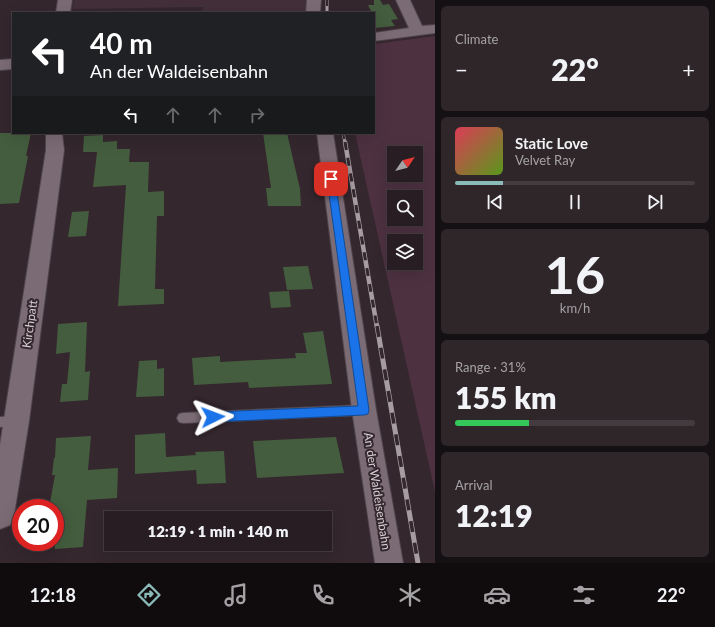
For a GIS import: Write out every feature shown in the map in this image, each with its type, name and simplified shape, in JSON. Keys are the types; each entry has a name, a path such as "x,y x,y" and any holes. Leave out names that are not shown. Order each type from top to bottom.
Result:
{"street":[{"path":"62,12 65,0"},
{"path":"313,12 314,0"},
{"path":"403,0 417,31"},
{"path":"375,37 435,29"},
{"path":"0,64 12,64"},
{"name":"Kirchpatt","path":"0,515 8,422 55,150 54,134"},
{"name":"An der Waldeisenbahn","path":"325,134 364,410 389,563"}],"lane":[{"path":"183,418 364,410"}],"shaded area":[{"path":"74,0 307,0 307,12 202,12 203,7 72,9"},
{"path":"435,36 435,492 355,134 375,134 375,44"}],"building":[{"path":"374,0 380,0 383,5 389,4 398,19 391,20 395,26 375,28 375,12 372,12 368,5 374,5"},
{"path":"0,133 31,134 19,203 0,204"},
{"path":"263,134 287,134 300,189 301,206 268,206 266,188 271,188"},
{"path":"103,135 103,142 117,141 117,149 130,149 129,162 149,162 148,192 164,191 164,216 157,216 155,289 164,289 164,304 118,306 126,185 93,187 97,152 83,152 84,136"},
{"path":"89,211 86,236 68,237 72,212"},
{"path":"308,266 313,289 287,290 283,267"},
{"path":"289,291 291,307 271,308 269,292"},
{"path":"87,322 85,372 90,371 88,400 60,402 62,384 67,384 70,352 56,354 58,324"},
{"path":"323,331 332,384 249,388 248,382 194,385 192,358 220,356 220,362 296,358 295,353 307,353 303,333"},
{"path":"157,360 157,369 164,368 164,396 136,397 139,361"},
{"path":"165,433 166,457 196,455 195,452 224,451 226,483 197,484 196,470 135,474 135,435"},
{"path":"91,436 88,470 118,468 117,498 87,500 83,547 64,548 64,499 51,499 55,475 52,475 56,438"},
{"path":"336,437 344,473 257,478 253,441"}],"railway":[{"path":"327,0 327,12"},
{"path":"343,134 345,143"},
{"path":"345,142 377,327"},
{"path":"377,326 418,563"}],"route":[{"path":"213,417 364,410 331,179"}]}
